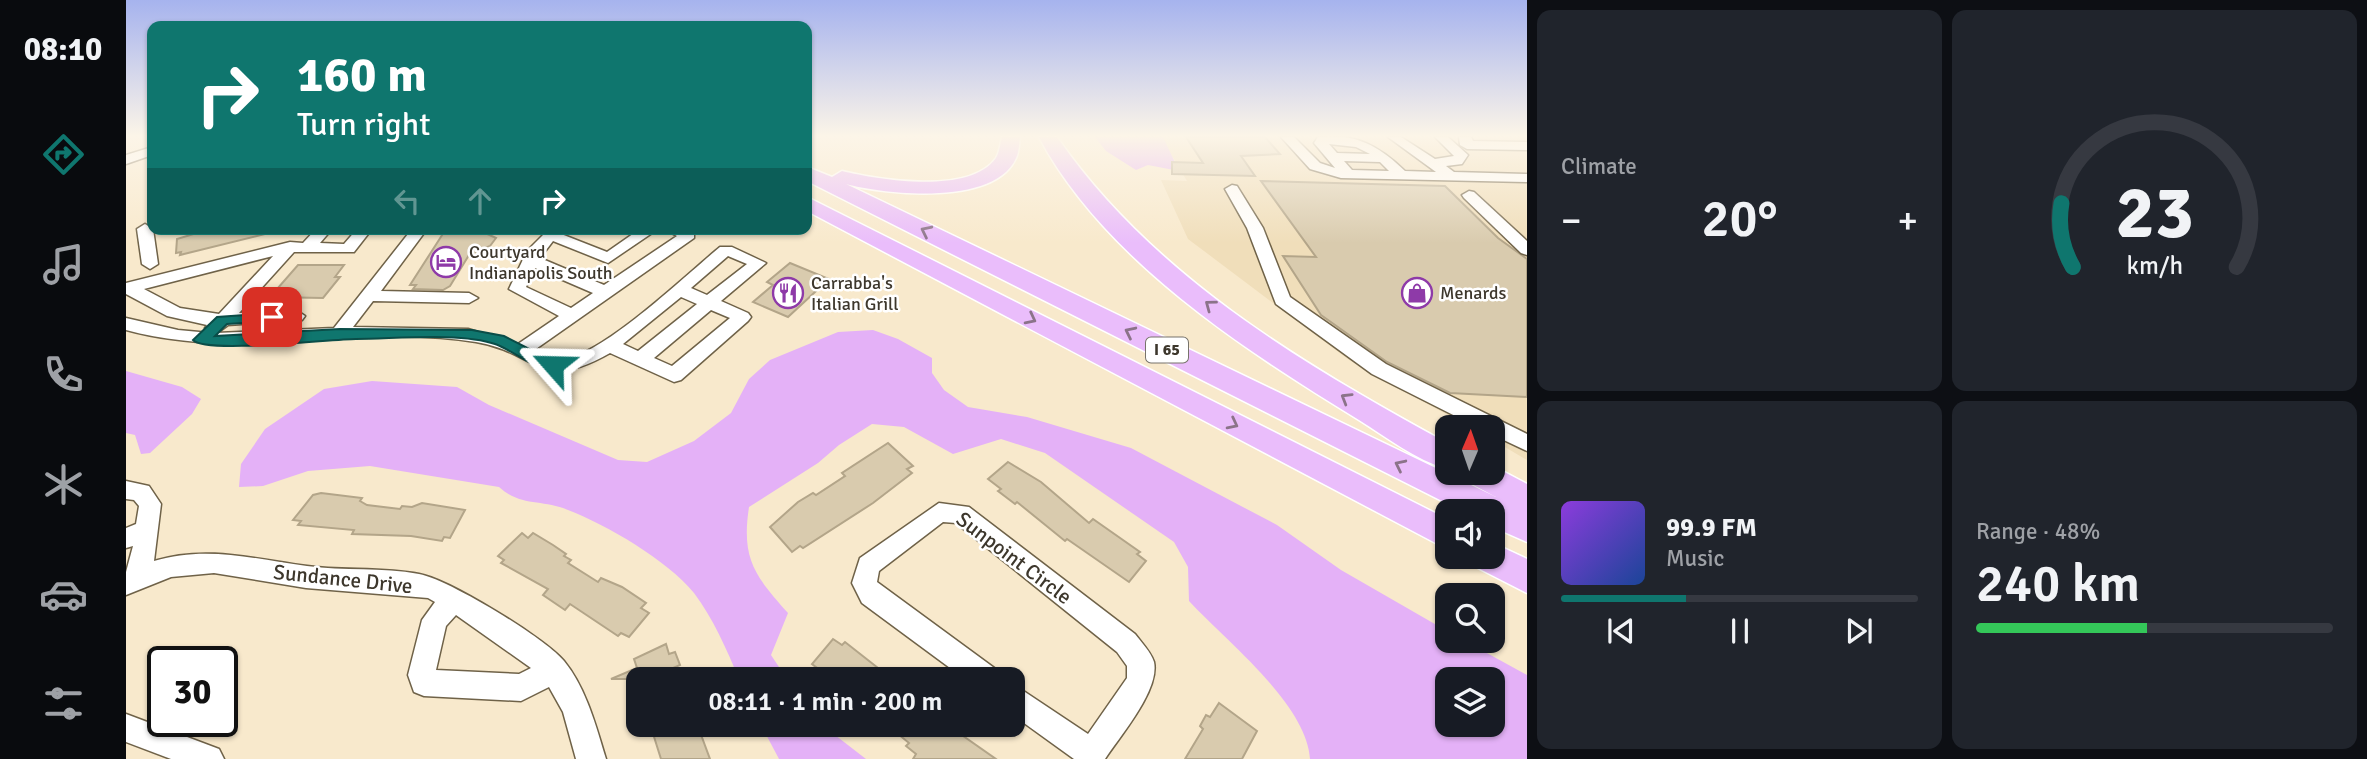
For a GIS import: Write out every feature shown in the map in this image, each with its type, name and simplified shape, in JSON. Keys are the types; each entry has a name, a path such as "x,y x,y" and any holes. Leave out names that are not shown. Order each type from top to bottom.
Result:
{"highway":[{"path":"832,172 848,179 885,187 937,188 965,182 987,172"},
{"path":"1074,172 1099,206 1194,293 1299,369 1435,450"},
{"name":"I 65","path":"812,175 1527,528"},
{"name":"I 65","path":"812,206 1435,529"},
{"path":"812,218 971,288"},
{"path":"1501,485 1527,499"},
{"path":"1505,565 1527,577"}],"street":[{"path":"1339,172 1527,178"},
{"path":"1446,172 1450,176"},
{"path":"1496,172 1500,177"},
{"path":"1233,189 1255,228 1282,300 1379,369 1527,443"},
{"path":"1469,195 1527,250"},
{"path":"126,234 147,229"},
{"path":"149,235 150,264"},
{"path":"128,288 299,248 348,249 360,235"},
{"path":"340,334 415,235"},
{"path":"572,316 517,289 530,260 551,235 638,271"},
{"path":"608,258 642,235"},
{"path":"521,350 689,235"},
{"path":"201,340 299,248"},
{"path":"126,324 151,332 201,340 240,341 340,334 472,335 498,340 553,365 569,365 603,350 726,250 758,263 640,359"},
{"path":"530,260 606,292"},
{"path":"128,288 160,308 193,318 223,320 296,316"},
{"path":"603,350 640,359 674,375 742,317 678,289"},
{"path":"368,296 469,298"},
{"name":"Sundance Drive","path":"126,490 141,492 150,503 136,534 132,581 168,566 211,561 337,581 411,584 432,588 533,651 554,670 572,697 591,759"},
{"name":"Sunpoint Circle","path":"970,667 871,595 864,583 869,565 939,512 961,514 1126,643 1138,656 1142,671 1140,682 1089,756 1025,707"},
{"path":"453,600 435,620 421,675 424,683 521,688 554,670"},
{"path":"126,728 209,759"}],"lane":[{"path":"299,248 317,235"}],"shaded area":[{"name":"Menards","path":"1182,172 1527,172 1527,460 1505,447 1505,415 1448,415 1349,360 1188,239 1161,180 1187,181"},
{"path":"873,330 898,339 932,358 932,373 944,390 968,407 1027,417 1131,448 1277,525 1341,570 1435,624 1435,653 1487,653 1527,675 1527,759 1310,759 1305,738 1280,695 1189,601 1188,567 1174,542 1045,453 1001,439 953,454 904,427 872,424 839,445 818,463 749,507 747,540 753,566 788,613 771,655 779,667 734,667 694,593 653,556 568,510 515,497 499,487 370,466 308,471 263,486 239,487 241,464 265,429 324,389 372,381 457,387 489,405 618,460 647,462 694,441 731,413 749,379 770,360 838,332"},
{"path":"126,371 182,387 201,399 192,414 150,453 141,454 135,435 126,433"},
{"path":"767,737 838,737 866,759 779,759"}],"building":[{"path":"1252,172 1255,176 1172,174"},
{"name":"Menards","path":"1261,181 1445,186 1498,238 1527,259 1527,397 1450,393 1387,362 1321,315 1283,256 1316,257"},
{"path":"190,235 261,235 180,255 181,252 176,253 177,239"},
{"name":"Courtyard Indianapolis South","path":"442,235 489,235 496,238 490,246 469,255 450,286 443,290 413,289 416,285 410,285"},
{"name":"Carrabba's Italian Grill","path":"790,263 829,279 788,317 753,302 773,285 767,282"},
{"path":"298,265 344,265 335,277 340,277 323,298 270,297"},
{"path":"888,443 913,466 907,469 912,473 873,503 803,548 800,546 792,552 770,527 798,502 813,493 816,495 845,476 842,473"},
{"path":"1008,462 1041,482 1089,523 1093,519 1140,552 1137,554 1146,561 1129,582 1067,539 1065,541 1017,502 1015,504 998,491 1001,489 988,479"},
{"path":"321,493 362,498 360,501 367,505 400,509 402,506 412,507 422,503 465,510 450,538 444,537 442,541 411,536 352,534 354,530 298,525 301,521 293,520 313,495"},
{"path":"522,533 528,538 533,533 553,545 571,560 568,563 598,582 601,578 622,587 646,603 641,608 649,613 629,637 621,633 618,636 570,604 565,610 543,595 548,589 501,563 504,560 498,556"},
{"path":"833,639 842,645 845,642 877,667 816,667 812,664"},
{"path":"666,644 669,654 675,652 680,665 637,667 634,659"},
{"path":"626,673 626,679 611,679"},
{"path":"1219,703 1257,731 1242,759 1185,759 1203,729 1200,726 1206,715 1210,717"},
{"path":"654,737 702,737 710,759 661,759"},
{"path":"902,737 965,737 996,759 913,759 916,754 906,746 909,743"}],"place":[{"name":"Courtyard Indianapolis South","path":"446,262"},
{"name":"Carrabba's Italian Grill","path":"788,293"},
{"name":"Menards","path":"1417,293"}],"route":[{"path":"272,317 223,320 201,340 240,341 340,334 472,335 498,340 553,365"}]}
